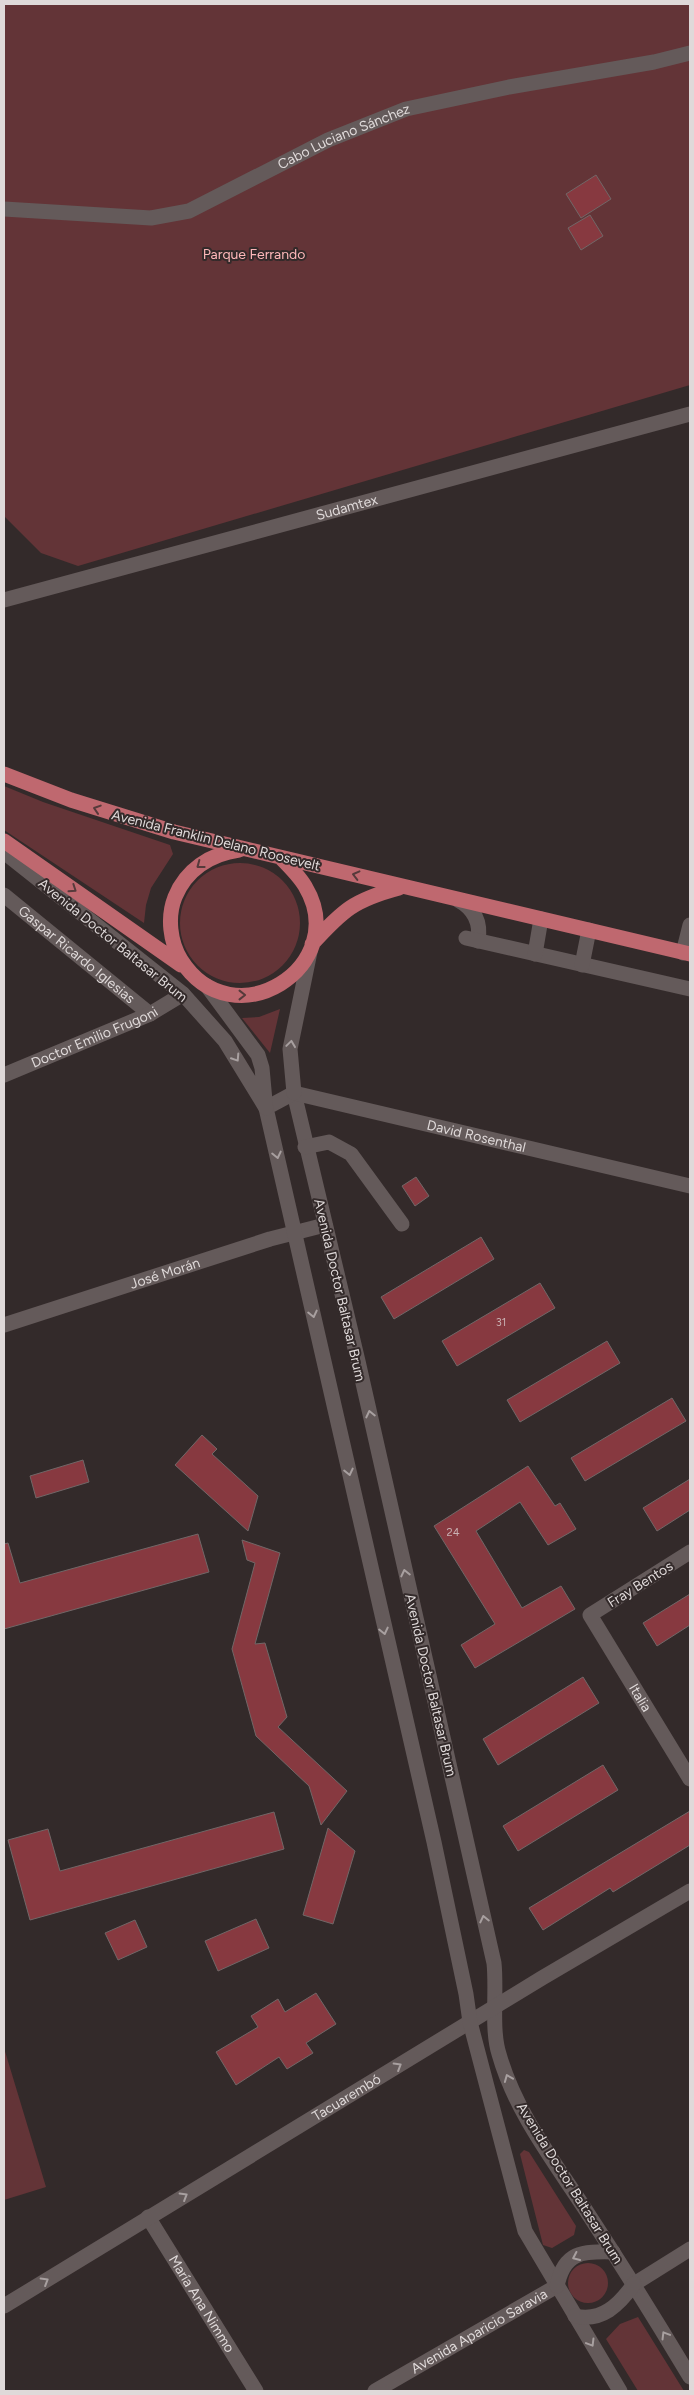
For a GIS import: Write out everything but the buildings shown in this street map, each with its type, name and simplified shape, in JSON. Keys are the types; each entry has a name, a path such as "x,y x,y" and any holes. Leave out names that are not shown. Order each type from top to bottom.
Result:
{"main road":[{"name":"Avenida Franklin Delano Roosevelt","path":"4,774 70,800 140,822 281,858 687,953"},
{"name":"Avenida Doctor Baltasar Brum","path":"4,841 188,970"},
{"path":"245,849 226,852 204,862 186,878 172,908 171,932 178,956 188,970 207,986 222,992 238,996 255,995 271,990 292,977 311,947 315,927 312,903 301,880 281,858"},
{"name":"Avenida Franklin Delano Roosevelt","path":"311,947 331,922 352,905 376,894 403,887"}],"street":[{"name":"Cabo Luciano Sánchez","path":"4,209 151,218 189,212 328,140 406,109 509,87 654,62 690,53"},
{"name":"Sudamtex","path":"4,600 690,414"},
{"name":"Avenida Doctor Baltasar Brum","path":"4,852 182,994 225,1041 266,1108"},
{"name":"Gaspar Ricardo Iglesias","path":"4,895 150,1014"},
{"path":"458,900 466,904 476,917 479,933 472,940 690,989"},
{"path":"535,954 541,919"},
{"path":"687,953 690,926"},
{"path":"582,965 589,930"},
{"name":"Avenida Doctor Baltasar Brum","path":"311,947 290,1049 294,1093 494,1963 495,2031 498,2052 516,2098 532,2126 634,2284 690,2377"},
{"name":"Avenida Doctor Baltasar Brum","path":"207,986 258,1056 262,1068 266,1108 434,1842 466,1994 470,2022 525,2231 620,2391"},
{"name":"Doctor Emilio Frugoni","path":"4,1075 150,1014 182,994"},
{"path":"266,1108 294,1093"},
{"name":"David Rosenthal","path":"294,1093 690,1186"},
{"path":"305,1147 329,1142 351,1154 402,1224"},
{"name":"José Morán","path":"4,1326 295,1232 325,1225"},
{"name":"Fray Bentos","path":"590,1615 690,1552"},
{"name":"Italia","path":"590,1615 690,1779"},
{"name":"Tacuarembó","path":"4,2306 496,2008 542,1978 690,1891"},
{"name":"María Ana Nimmo","path":"148,2218 256,2391"},
{"path":"575,2316 588,2319 599,2316 624,2298 634,2284 690,2249"},
{"path":"557,2286 560,2270 567,2261 590,2251 613,2252"},
{"name":"Avenida Aparicio Saravia","path":"375,2391 557,2286"}],"green space":[{"name":"Parque Ferrando","path":"4,4 690,4 690,385 78,566 41,553 4,516"},
{"path":"4,786 43,802 170,845 173,854 151,888 146,905 144,923 4,830"},
{"path":"240,863 263,867 282,881 296,900 300,923 296,946 282,965 263,979 240,983 217,979 198,965 184,946 180,923 184,900 198,881 217,867"},
{"path":"280,1009 270,1053 242,1018 259,1017"},
{"path":"4,2048 46,2187 4,2200"},
{"path":"524,2150 529,2152 576,2226 574,2235 552,2248 543,2245 520,2154"},
{"path":"588,2263 602,2269 608,2283 602,2297 588,2303 574,2297 568,2283 574,2269"},
{"path":"638,2317 684,2391 638,2391 606,2339 620,2324"}]}
